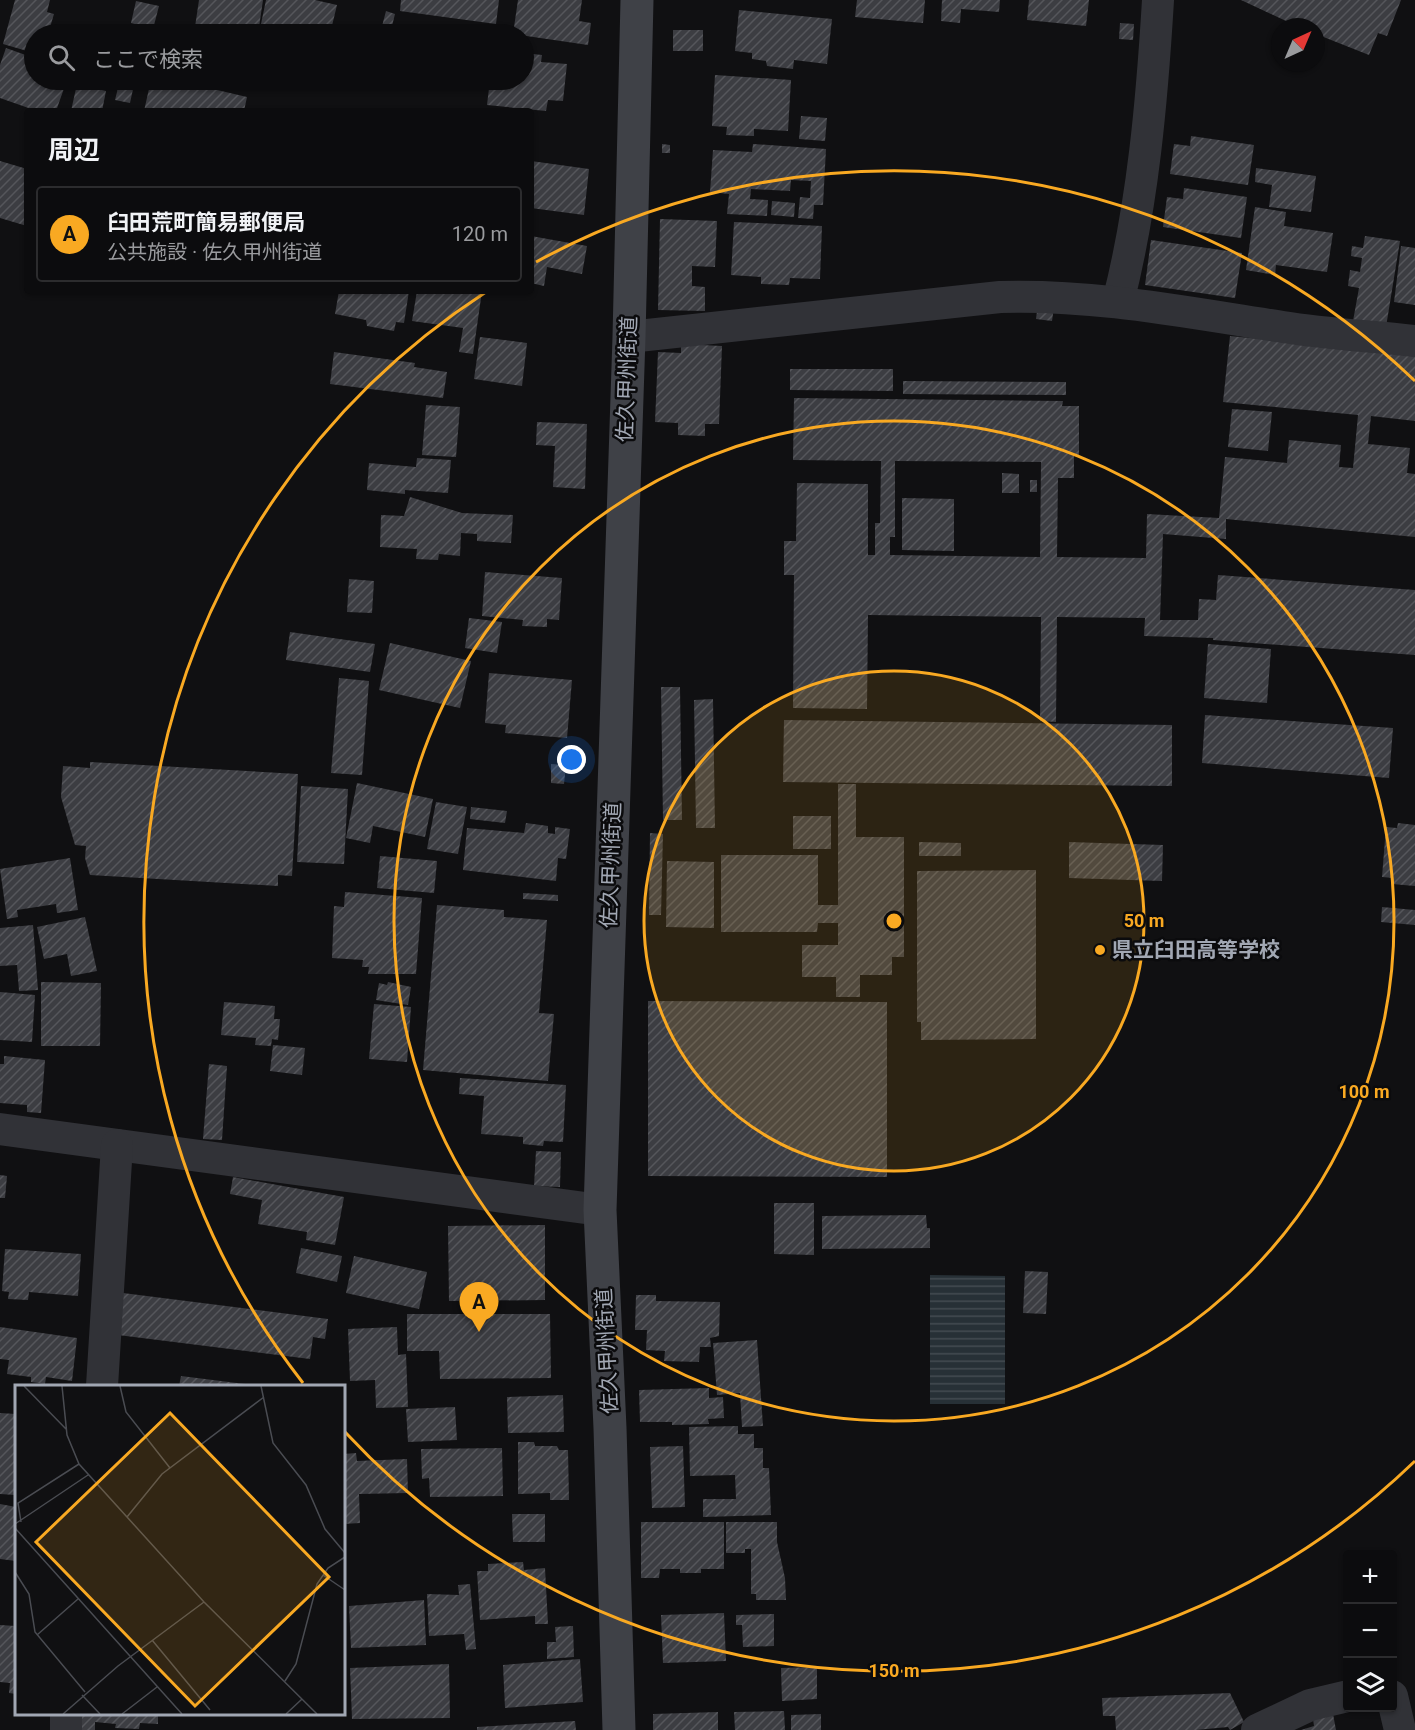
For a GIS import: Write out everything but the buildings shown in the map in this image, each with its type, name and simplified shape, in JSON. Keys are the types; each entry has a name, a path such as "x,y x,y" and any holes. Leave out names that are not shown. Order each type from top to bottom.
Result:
{"street":[{"name":"佐久甲州街道","path":"619,1730 610,1428 600,1210 629,337 637,0"},
{"path":"1118,302 1128,265 1153,84 1158,0"},
{"path":"629,337 1000,297 1046,295 1118,302 1286,328 1415,341"},
{"path":"0,1130 600,1210"},
{"path":"102,1385 117,1145"},
{"path":"1397,1687 1415,1685"},
{"path":"1257,1730 1310,1705 1343,1697"},
{"path":"1396,1712 1400,1730"}],"shaded area":[{"path":"930,1275 1005,1276 1005,1404 930,1404"}],"place":[{"name":"県立臼田高等学校","path":"1100,950"},
{"name":"臼田荒町簡易郵便局","path":"479,1332"}]}
